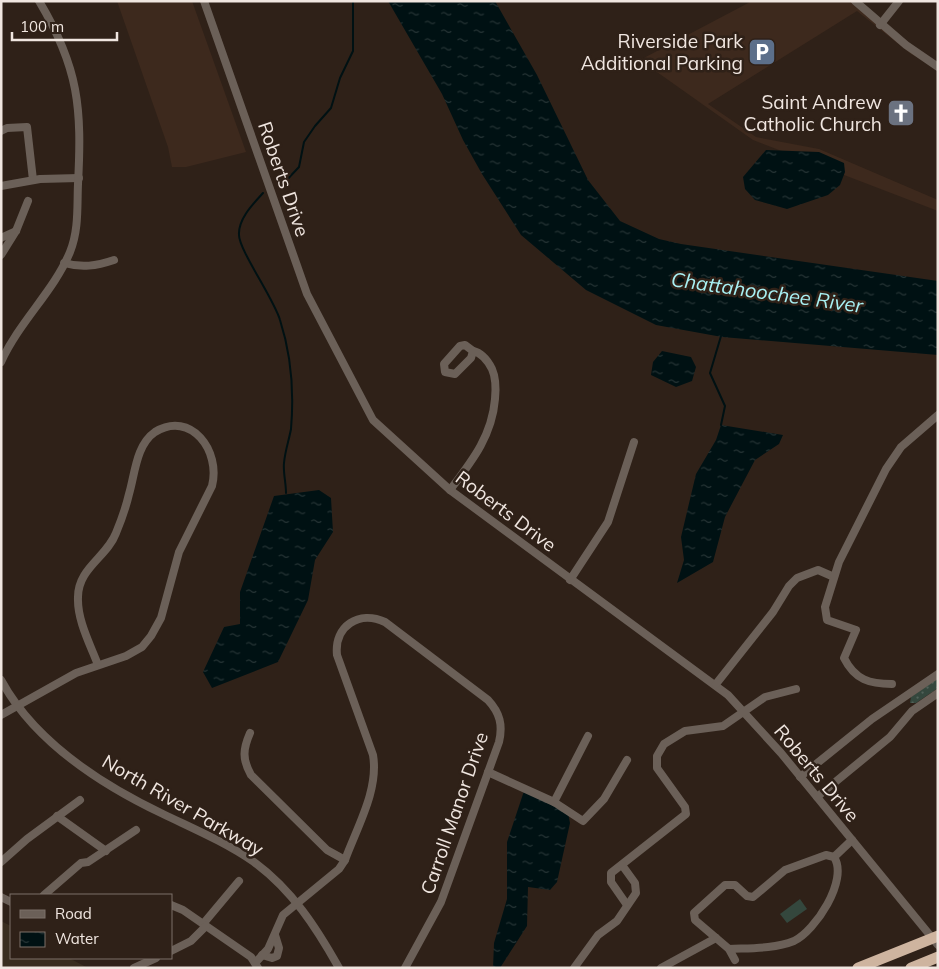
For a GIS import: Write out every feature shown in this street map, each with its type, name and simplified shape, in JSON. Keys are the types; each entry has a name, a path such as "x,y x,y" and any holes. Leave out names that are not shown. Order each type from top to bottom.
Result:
{"highway":[{"path":"858,968 938,936"},
{"path":"911,968 933,959"}],"street":[{"path":"1,362 18,332 64,263 72,246 77,225 80,115 75,84 63,48 39,1"},
{"name":"Roberts Drive","path":"204,1 306,294 373,420 450,490 570,580 716,684 744,712 800,777 938,944"},
{"path":"855,1 880,25 938,67"},
{"path":"880,25 898,1"},
{"path":"1,131 27,127 33,180"},
{"path":"1,186 33,180 79,178"},
{"path":"1,255 16,231 28,201"},
{"path":"1,238 16,231"},
{"path":"64,263 78,267 97,265 114,260"},
{"path":"450,490 481,447 494,410 496,387 494,373 482,355 473,351"},
{"path":"892,684 872,684 861,678 847,664 844,658 856,630 827,620 825,607 839,562 886,469 902,447 938,415"},
{"path":"1,716 76,673 98,666 126,656 142,647 151,636 161,618 182,546 212,486 215,466 208,446 196,433 186,429 165,428 147,439 136,463 130,493 116,535 88,568 79,586 80,616 98,666"},
{"path":"570,580 608,522 634,442"},
{"path":"716,684 773,612 794,581 818,570 834,577"},
{"name":"Carroll Manor Drive","path":"256,965 275,935 283,915 332,876 345,860 373,786 376,770 373,755 337,656 338,639 347,624 366,617 385,622 488,700 497,712 501,726 499,742 441,902 405,968"},
{"path":"800,777 872,719 938,674"},
{"name":"North River Parkway","path":"1,680 18,705 53,742 108,785 237,851 269,874 297,903 316,929 339,968"},
{"path":"627,905 609,878 611,873 686,814 685,807 657,768 657,756 664,744 685,731 723,726 765,697 796,689"},
{"path":"816,797 890,737 903,719 938,693"},
{"path":"250,733 243,754 245,765 251,775 327,850 345,860"},
{"path":"554,802 588,736"},
{"path":"488,772 554,802 583,821 604,799 626,760"},
{"path":"1,862 57,816 80,800"},
{"path":"57,816 106,851"},
{"path":"45,894 82,863 88,862 106,851 136,830"},
{"path":"834,857 852,840"},
{"path":"729,949 773,947 794,941 806,933 815,924 833,892 837,863 834,857 826,855 785,870 753,897 747,896 735,885 725,885 694,912 693,916 729,949 735,960"},
{"path":"574,968 598,936 617,921 636,893 636,887 622,865"},
{"path":"172,951 191,942 239,881"},
{"path":"172,905 205,925 251,957 256,965"},
{"path":"262,955 272,958 277,956 279,948 275,935"},
{"path":"661,968 716,938"},
{"path":"134,968 154,959"}],"shaded area":[{"path":"117,1 192,1 246,152 186,167 172,167 168,147"},
{"path":"752,1 853,1 938,69 911,54 857,11 708,104 756,137 819,149 938,200 938,211 753,140 640,60"},
{"path":"1,921 10,926 10,959 71,959 88,968 1,968"}],"green space":[{"path":"938,678 938,688 916,703 910,703 911,697"},
{"path":"800,899 807,909 787,923 780,914"}],"water":[{"name":"Chattahoochee River","path":"388,1 495,1 537,75 588,180 620,221 659,239 681,244 938,281 938,355 722,337 656,325 586,290 521,235 482,174 463,140 442,94"},
{"path":"766,150 819,152 844,163 845,172 840,185 828,195 787,209 755,200 745,189 743,177"},
{"path":"662,351 691,357 696,367 692,381 676,387 651,375 653,362"},
{"path":"721,425 783,435 779,444 755,460 725,517 713,562 677,583 684,560 681,537 696,474 716,440"},
{"path":"319,490 331,498 333,532 315,560 308,600 278,662 212,688 203,672 224,627 240,624 240,592 274,496"},
{"path":"524,791 568,813 570,823 557,882 550,890 528,887 527,926 500,968 493,968 494,943 507,899 507,842"}],"waterway":[{"path":"282,185 299,167 304,142 331,108 340,78 353,51 353,1"},
{"path":"263,193 241,223 239,235 245,252 277,311 287,346 292,402 291,429 284,463 286,493"},
{"path":"721,336 710,373 725,406 721,425"}],"place":[{"name":"Riverside Park Additional Parking","path":"762,52"},
{"name":"Saint Andrew Catholic Church","path":"901,113"}]}
